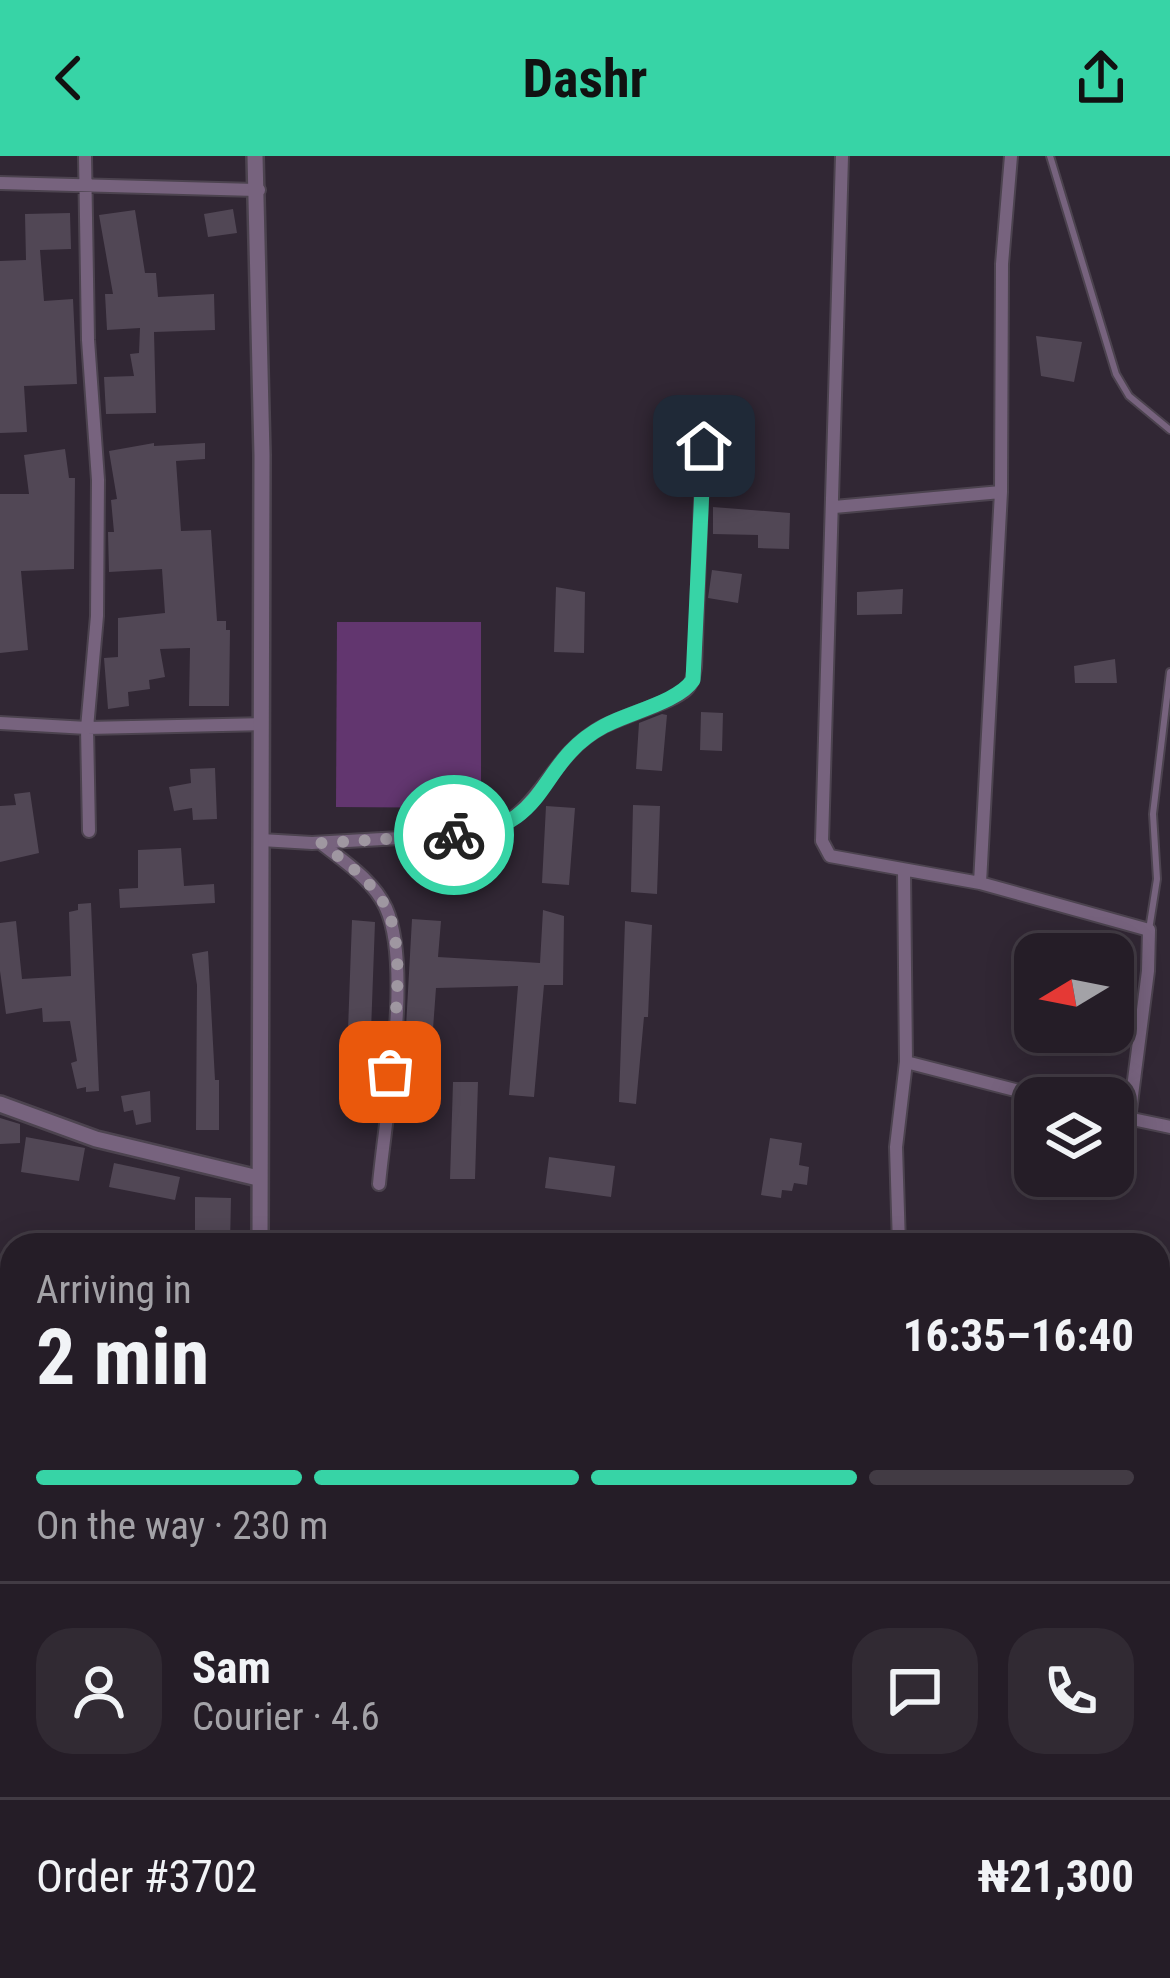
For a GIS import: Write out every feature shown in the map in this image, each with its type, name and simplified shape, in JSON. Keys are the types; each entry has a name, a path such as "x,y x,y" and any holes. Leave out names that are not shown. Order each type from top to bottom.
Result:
{"street":[{"path":"85,156 88,340 98,480 97,616 87,728 89,831"},
{"path":"255,156 262,724 260,1233"},
{"path":"842,156 822,841 830,856 980,883 1149,930 1134,1080"},
{"path":"980,883 1001,492 1002,264 1011,156"},
{"path":"0,183 259,190"},
{"path":"261,840 321,843 488,833 512,822 533,803 560,762 581,741 687,688 695,667 704,446"},
{"path":"834,507 1001,492"},
{"path":"0,723 87,728 262,724"},
{"path":"321,843 360,874 385,904 394,931 394,1016 379,1184"},
{"path":"899,1233 896,1147 906,1063 904,872"},
{"path":"906,1063 1014,1090"},
{"path":"0,1104 96,1139 258,1178"},
{"path":"1134,1120 1170,1127"}],"lane":[{"path":"1049,156 1116,374 1129,395 1170,430"},
{"path":"1149,930 1157,879 1153,814 1170,672"}],"shaded area":[{"path":"337,622 481,622 481,808 336,807"}],"building":[{"path":"233,209 237,233 208,237 204,214"},
{"path":"135,210 145,273 156,273 158,297 214,294 215,330 154,332 156,413 106,414 104,377 134,376 130,354 139,353 140,328 107,330 105,294 113,294 99,215"},
{"path":"70,213 71,249 40,250 44,301 73,299 77,384 24,386 27,432 0,433 0,261 26,260 25,214"},
{"path":"1036,336 1082,342 1074,382 1041,376"},
{"path":"154,443 205,443 205,459 176,461 181,531 211,530 217,621 226,621 226,630 230,630 229,706 189,706 190,648 160,649 165,677 149,680 150,689 128,692 129,706 108,709 104,658 118,657 118,618 165,613 162,569 109,572 108,532 114,532 111,500 117,499 109,451"},
{"path":"65,449 69,478 75,478 74,569 21,571 28,650 0,653 0,494 29,494 24,455"},
{"path":"713,449 738,450 736,475 712,474"},
{"path":"713,507 790,513 789,549 758,548 758,535 713,534"},
{"path":"712,570 742,574 738,603 708,598"},
{"path":"556,587 585,592 584,653 554,652"},
{"path":"903,589 902,614 857,615 857,592"},
{"path":"1115,659 1117,683 1075,683 1074,666"},
{"path":"701,712 723,713 722,751 700,750"},
{"path":"667,715 662,771 636,769 639,723"},
{"path":"215,768 217,819 193,820 192,808 174,811 169,787 191,783 190,769"},
{"path":"30,792 39,853 0,862 0,806 16,805 14,794"},
{"path":"633,805 660,806 657,894 631,892"},
{"path":"546,806 575,808 569,885 542,883"},
{"path":"181,848 184,886 214,884 215,903 120,908 119,889 138,888 138,850"},
{"path":"91,903 99,1091 86,1092 86,1087 77,1089 71,1063 77,1061 70,1021 43,1022 42,1008 6,1014 0,923 16,921 22,979 71,976 69,912 78,910 78,904"},
{"path":"543,910 564,916 563,985 544,985 534,1097 509,1095 518,986 436,988 433,1029 406,1027 412,919 441,921 438,957 540,963"},
{"path":"352,920 375,922 370,1059 347,1058"},
{"path":"625,921 652,925 648,1017 644,1017 636,1104 619,1102"},
{"path":"208,951 219,1130 196,1130 197,985 192,954"},
{"path":"453,1082 478,1082 475,1179 450,1179"},
{"path":"150,1091 151,1122 136,1125 133,1110 124,1112 121,1096"},
{"path":"0,1118 20,1124 20,1143 0,1144"},
{"path":"26,1137 85,1148 79,1181 21,1172"},
{"path":"770,1138 802,1143 799,1165 809,1167 807,1185 794,1183 792,1191 782,1190 781,1198 761,1195"},
{"path":"549,1157 615,1166 611,1197 545,1188"},
{"path":"114,1163 180,1177 175,1200 109,1187"},
{"path":"195,1197 231,1198 230,1233 195,1233"}],"way so far":[{"path":"390,1072 394,931 385,904 360,874 321,843 454,835"}],"route":[{"path":"454,835 488,833 512,822 533,803 560,762 581,741 641,708 681,694 693,680 704,446"}]}
